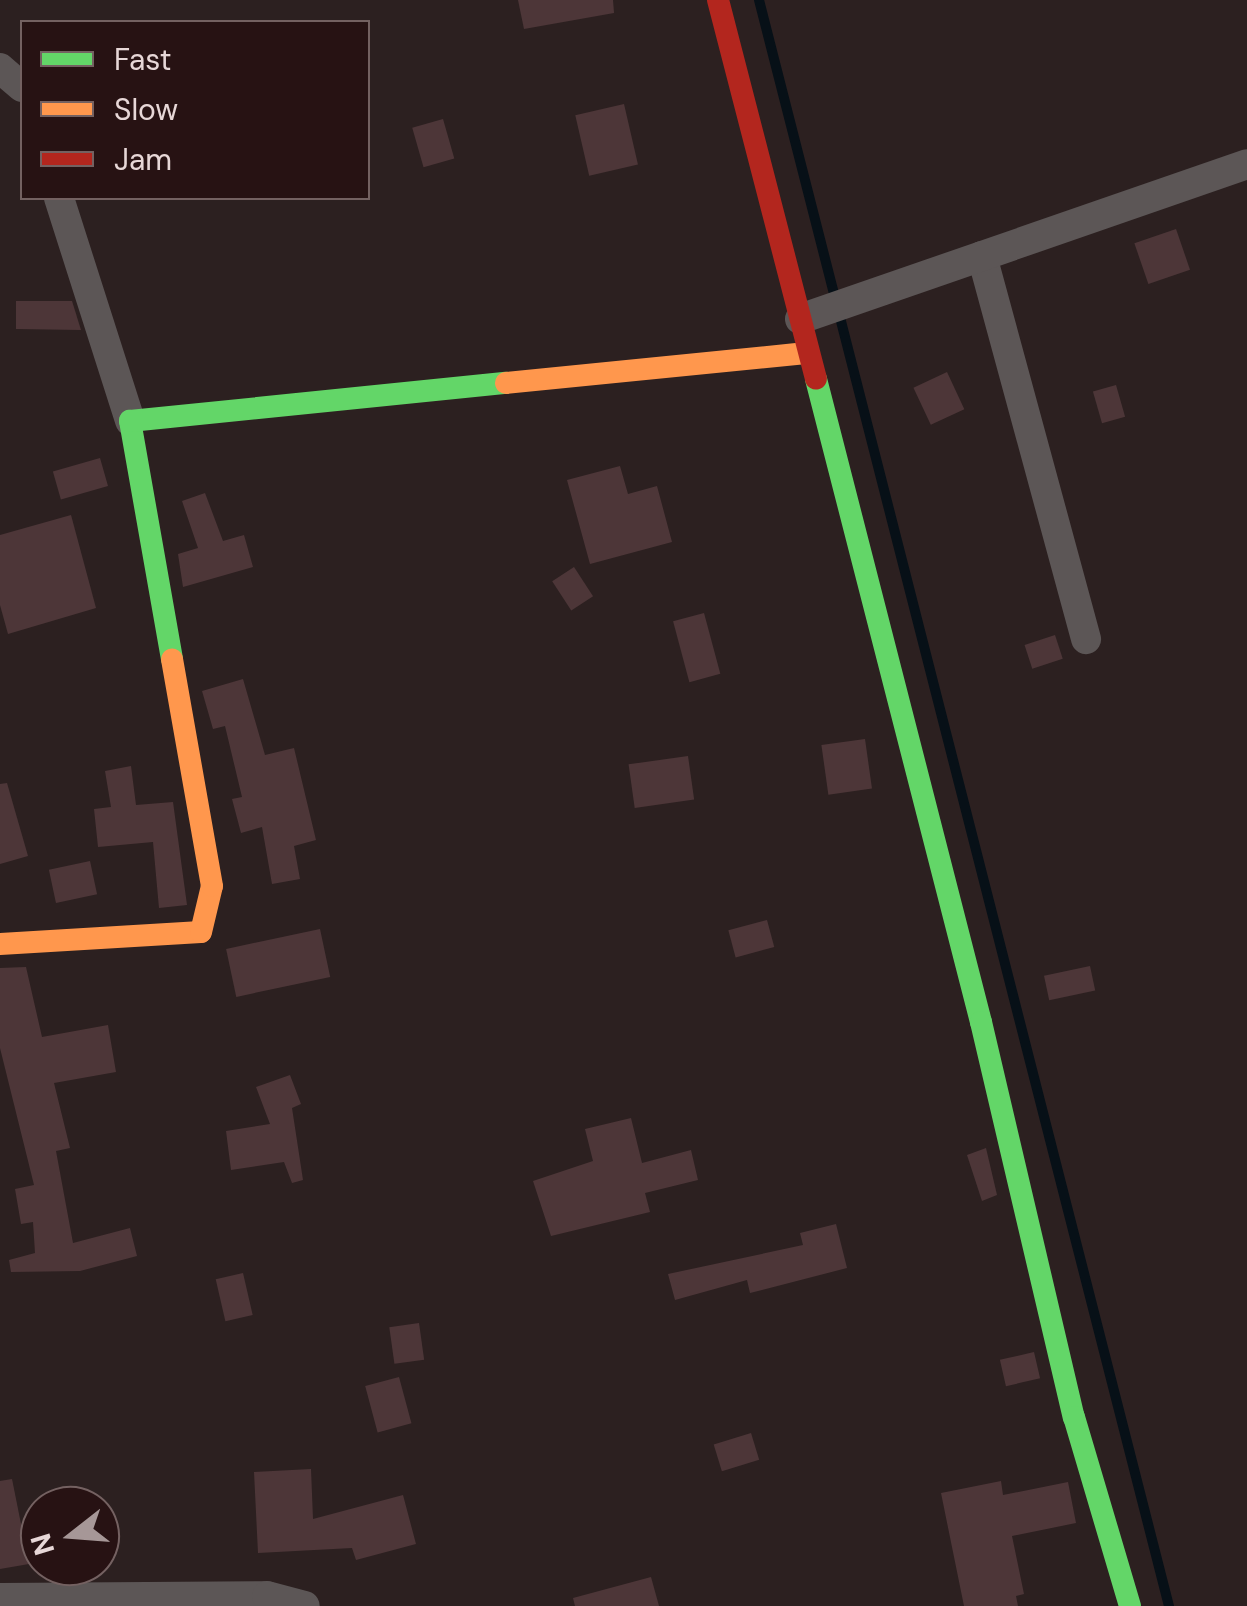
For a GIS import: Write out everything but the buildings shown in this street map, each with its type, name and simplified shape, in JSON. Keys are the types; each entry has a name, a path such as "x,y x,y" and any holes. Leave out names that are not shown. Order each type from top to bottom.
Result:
{"street":[{"path":"718,0 825,310 809,353 976,1003 1074,1417 1130,1606"},
{"path":"0,68 20,85"},
{"path":"825,310 1247,164"},
{"path":"0,944 166,941 201,932 210,912 212,886 130,421 59,200"},
{"path":"982,256 1086,639"},
{"path":"130,421 809,353"},
{"path":"0,1598 267,1596 305,1606"}],"waterway":[{"path":"759,0 1169,1606"}],"traffic: fast":[{"path":"816,379 981,1022 1074,1417 1130,1606"},
{"path":"172,659 130,421 506,383"}],"traffic: slow":[{"path":"506,383 809,353"},
{"path":"0,944 201,932 212,886 172,659"}],"traffic: jam":[{"path":"718,0 816,379"}]}
